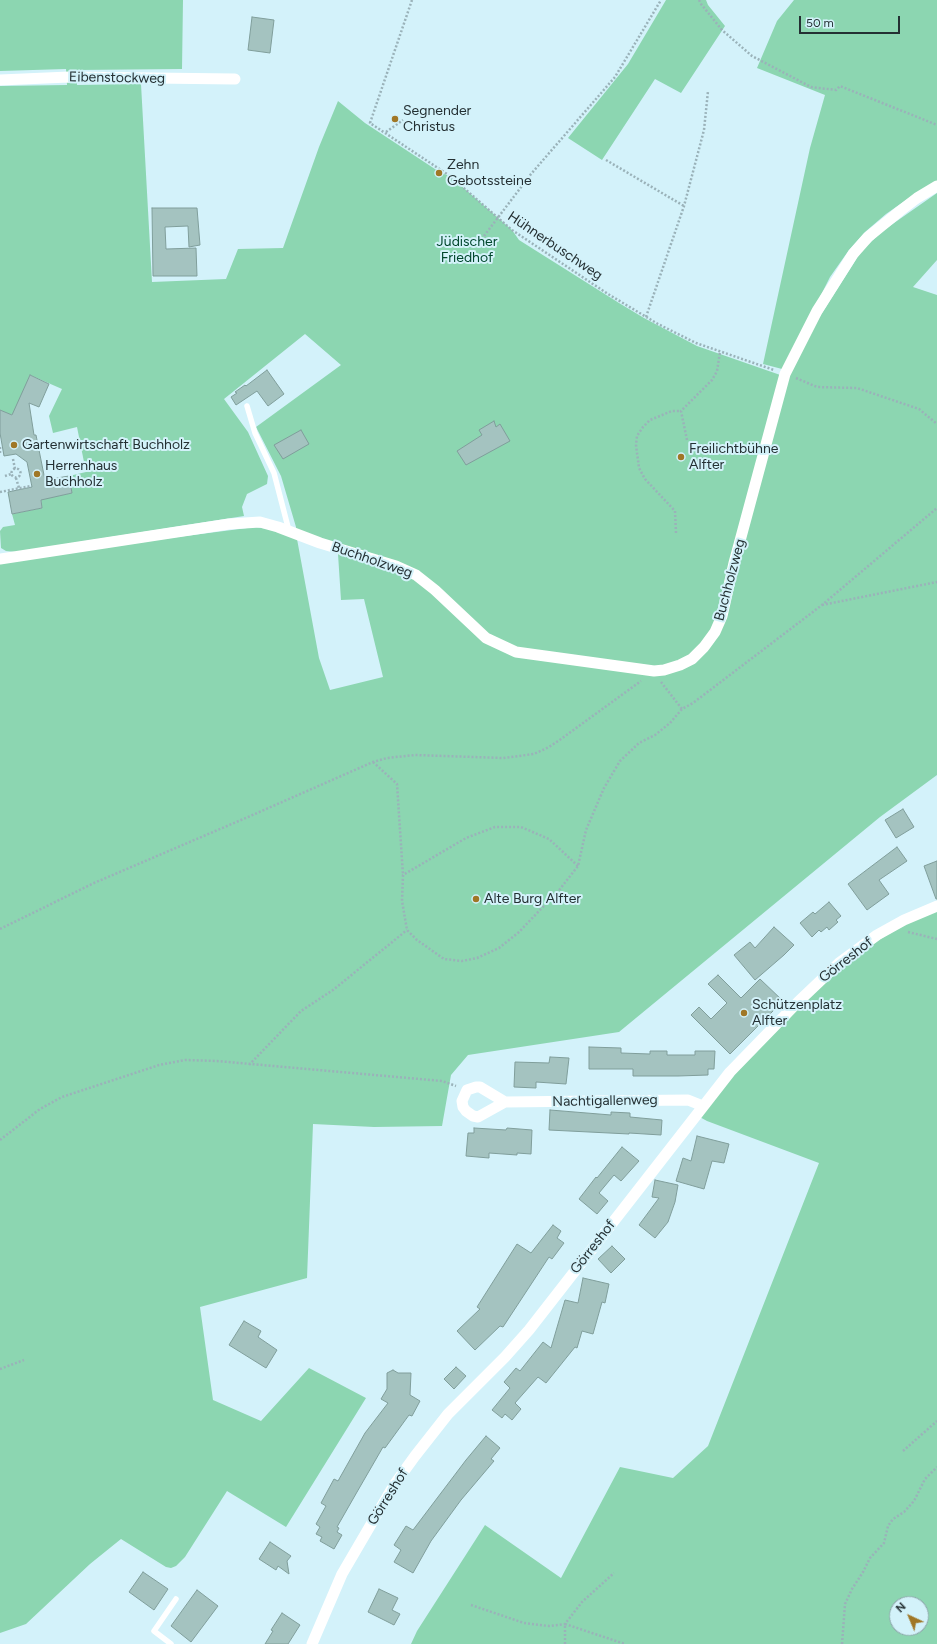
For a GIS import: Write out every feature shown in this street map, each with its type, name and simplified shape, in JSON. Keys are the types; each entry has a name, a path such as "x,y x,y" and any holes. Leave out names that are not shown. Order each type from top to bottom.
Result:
{"street":[{"name":"Eibenstockweg","path":"0,80 69,76 235,79"},
{"name":"Buchholzweg","path":"0,559 240,523 260,522 396,566 416,575 435,590 486,638 516,652 654,671 673,668 692,659 710,640 718,625 724,608 734,563 785,374 817,311 853,254 868,237 917,198 937,186"},
{"name":"Görreshof","path":"312,1644 342,1574 394,1485 415,1456 448,1414 505,1357 529,1330 730,1072 818,982 839,963 877,935 904,920 937,906"},
{"path":"467,1090 480,1087 505,1102"},
{"name":"Nachtigallenweg","path":"467,1090 462,1101 463,1107 469,1114 474,1116 478,1116 505,1102 688,1100 703,1106"}],"lane":[{"path":"247,406 255,433 274,473 289,531"},
{"path":"170,1644 154,1631 176,1598"}],"path":[{"path":"412,0 370,123 386,132 450,176 497,219 484,236"},
{"name":"Hühnerbuschweg","path":"661,0 615,77 531,174 497,219 518,235 608,294 696,343 785,374 817,387 858,388 919,409 937,424"},
{"path":"699,0 722,30 752,56 811,87 836,90 840,86 937,125"},
{"path":"646,316 684,206 704,130 708,91"},
{"path":"386,132 403,120"},
{"path":"606,160 684,206"},
{"path":"676,533 674,511 645,479 639,468 636,445 637,436 650,420 672,411 681,411 712,380 717,370 720,352"},
{"path":"681,411 687,440"},
{"path":"0,447 0,454"},
{"path":"13,459 15,469 20,472 20,475 16,478"},
{"path":"5,476 11,474 12,470 15,469"},
{"path":"11,474 16,478 19,488"},
{"path":"0,492 31,486"},
{"path":"373,762 397,784 403,875 402,901 407,930 417,940 444,959 462,961 477,958 499,948 519,932 560,889 578,866 586,830 604,788 620,761 640,743 655,735 670,723 682,709 693,703 822,605 937,508"},
{"path":"822,605 937,582"},
{"path":"0,930 94,883 373,762 387,758 415,755 503,758 534,754 561,739 654,671 682,709"},
{"path":"403,875 466,838 495,827 521,827 549,839 578,866"},
{"path":"890,928 937,939"},
{"path":"249,1065 301,1011 333,990 407,930"},
{"path":"0,1140 40,1109 62,1096 159,1065 185,1060 217,1061 442,1081 467,1090"},
{"path":"0,1368 24,1360"},
{"path":"903,1451 937,1422"},
{"path":"842,1644 846,1604 852,1589 870,1558 884,1543 888,1526 893,1519 904,1512 914,1501 925,1479 937,1467"},
{"path":"565,1644 565,1624 582,1602 614,1573"},
{"path":"471,1605 524,1623 549,1626 565,1624 625,1644"}],"green space":[{"name":"Jüdischer Friedhof","path":"0,0 183,0 182,69 76,70 77,85 141,84 152,282 226,279 238,249 283,248 319,147 338,101 365,123 441,173 450,176 512,230 519,240 619,303 697,346 786,377 805,340 862,250 884,230 937,193 937,260 913,287 937,295 937,775 880,817 619,1032 468,1055 451,1075 442,1126 374,1127 313,1124 307,1278 200,1307 213,1400 261,1421 309,1368 366,1398 286,1527 227,1491 185,1557 176,1566 171,1568 166,1567 121,1539 90,1564 26,1624 0,1633 0,563 139,542 255,527 276,530 297,539 296,527 281,476 256,427 341,365 305,334 224,399 248,432 268,476 267,484 247,494 242,507 244,516 16,552 6,551 1,548 0,531 3,527 15,525 12,514 42,508 41,499 72,493 69,476 86,472 77,427 53,433 49,416 62,389 30,375 16,413 10,415 0,410 0,86 67,85 66,69 0,71","holes":["297,539 338,554 341,600 364,599 383,677 330,690 319,658"]},
{"path":"666,0 706,0 708,5 725,26 681,93 655,79 602,160 568,138 628,64"},
{"path":"794,0 937,0 937,181 886,214 865,232 849,250 830,277 787,363 782,369 763,364 810,148 825,95 757,68 777,21"},
{"path":"937,906 937,1644 411,1644 417,1631 485,1525 561,1578 620,1467 673,1478 708,1446 819,1163 707,1121 696,1115 839,963"}],"building":[{"path":"252,17 274,20 270,53 248,50"},
{"path":"152,208 197,208 200,245 189,247 188,226 165,227 166,249 196,248 197,276 153,276"},
{"path":"267,370 284,394 268,406 257,391 236,405 231,397 237,393 235,392 245,385 246,386"},
{"path":"30,375 49,384 39,407 29,403 34,435 36,435 45,480 69,476 72,493 41,500 42,508 12,514 8,492 32,487 27,462 16,454 4,456 0,433 0,410 12,415"},
{"path":"494,421 496,427 500,424 510,441 466,465 457,451 482,435 479,430"},
{"path":"301,430 309,444 283,459 274,445"},
{"path":"903,809 914,827 896,838 885,820"},
{"path":"897,847 907,861 879,880 889,894 867,910 848,884"},
{"path":"937,861 937,899 936,899 924,866"},
{"path":"829,902 841,916 836,920 838,922 829,930 827,927 821,932 819,930 812,937 800,923 813,912 815,914"},
{"path":"774,927 794,945 755,980 734,955 750,942 755,948"},
{"name":"Schützenplatz Alfter","path":"718,975 741,998 760,979 783,1001 730,1054 691,1015 699,1007 711,1019 727,1003 708,984"},
{"path":"589,1047 621,1048 621,1053 650,1054 650,1051 667,1051 667,1055 695,1055 695,1051 715,1051 714,1069 708,1069 708,1075 633,1076 633,1069 589,1069"},
{"path":"550,1057 569,1058 566,1084 536,1082 536,1088 514,1087 515,1062 549,1063"},
{"path":"550,1110 611,1115 611,1112 630,1113 630,1117 662,1120 661,1135 549,1130"},
{"path":"474,1128 532,1130 531,1154 517,1153 517,1155 489,1153 489,1158 466,1156 468,1133 474,1133"},
{"path":"697,1136 729,1144 724,1163 712,1161 704,1189 676,1181 683,1158 691,1161"},
{"path":"622,1147 639,1161 621,1181 614,1175 599,1193 608,1201 597,1214 579,1199"},
{"path":"655,1180 678,1185 675,1202 668,1222 655,1238 639,1225 659,1198 652,1197"},
{"path":"553,1225 561,1231 557,1238 564,1243 552,1259 549,1257 503,1327 500,1326 475,1350 457,1331 480,1309 477,1307 517,1244 531,1253"},
{"path":"612,1246 625,1259 611,1273 598,1259"},
{"path":"583,1278 609,1284 605,1303 602,1302 593,1334 582,1331 577,1348 575,1347 546,1383 538,1377 515,1403 521,1409 512,1420 505,1414 502,1418 492,1410 510,1388 504,1382 516,1368 520,1371 543,1342 551,1348 565,1300 578,1303"},
{"path":"244,1321 261,1331 258,1337 277,1350 266,1368 229,1345"},
{"path":"456,1367 466,1376 454,1389 444,1379"},
{"path":"393,1370 398,1373 411,1373 410,1395 420,1401 412,1416 409,1415 385,1448 383,1447 337,1527 339,1528 337,1532 342,1535 334,1549 320,1541 322,1537 316,1534 320,1527 316,1524 326,1506 321,1503 334,1479 338,1481 365,1433 388,1403 381,1399 387,1389 387,1373"},
{"path":"486,1436 500,1448 491,1459 494,1461 461,1500 431,1541 413,1573 394,1562 401,1550 394,1545 406,1526 413,1530"},
{"path":"270,1542 291,1556 287,1561 289,1574 278,1566 276,1570 259,1559"},
{"path":"143,1572 168,1589 154,1610 129,1592"},
{"path":"379,1589 398,1598 392,1610 400,1614 394,1625 368,1612"},
{"path":"197,1590 218,1606 191,1642 171,1626"},
{"path":"282,1613 300,1625 288,1644 265,1644 273,1631 271,1630"}],"place":[{"name":"Segnender Christus","path":"395,119"},
{"name":"Zehn Gebotssteine","path":"439,173"},
{"name":"Gartenwirtschaft Buchholz","path":"14,445"},
{"name":"Freilichtbühne Alfter","path":"681,457"},
{"name":"Herrenhaus Buchholz","path":"37,474"},
{"name":"Alte Burg Alfter","path":"476,899"},
{"name":"Schützenplatz Alfter","path":"744,1013"}]}
